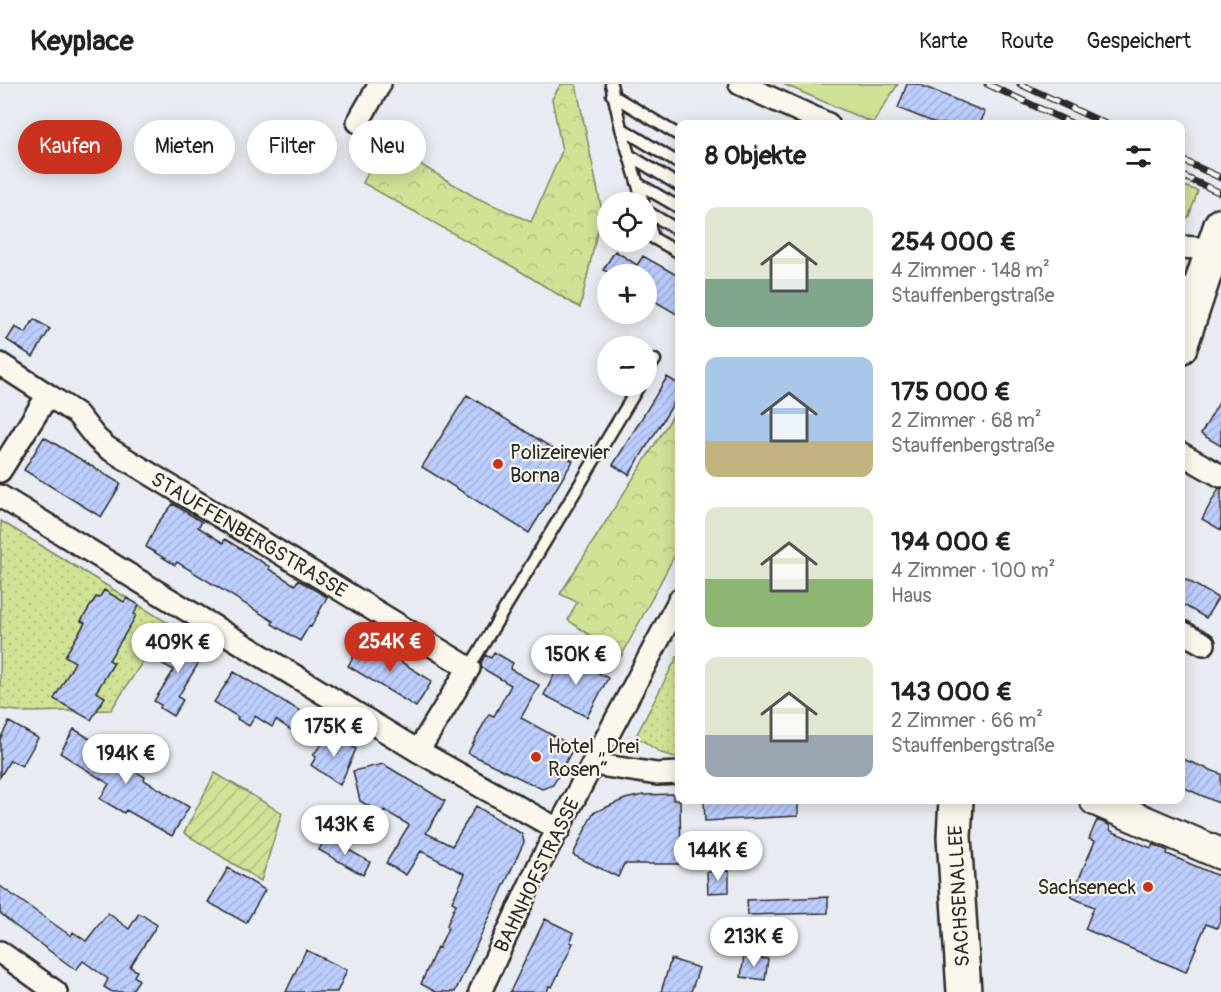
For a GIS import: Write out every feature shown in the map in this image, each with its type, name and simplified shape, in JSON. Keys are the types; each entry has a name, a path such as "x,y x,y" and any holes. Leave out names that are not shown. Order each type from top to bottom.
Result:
{"main road":[{"path":"1185,332 1217,237"},
{"name":"SACHSENALLEE","path":"956,804 954,837 964,992"},
{"path":"1104,804 1221,854"}],"street":[{"path":"359,120 380,84"},
{"path":"740,84 819,120"},
{"path":"1185,246 1217,237"},
{"name":"STAUFFENBERGSTRASSE","path":"0,364 77,414 96,438 127,460 469,668"},
{"path":"0,471 48,395"},
{"path":"1185,456 1221,476"},
{"path":"0,496 418,751 559,830"},
{"name":"BAHNHOFSTRASSE","path":"480,992 539,866 675,608"},
{"path":"1185,634 1204,644"},
{"path":"418,751 469,668"},
{"path":"593,764 657,774 675,773"},
{"path":"0,952 56,992"}],"lane":[{"path":"611,89 640,192"},
{"path":"611,89 675,133"},
{"path":"621,128 675,161"},
{"path":"629,155 675,183"},
{"path":"637,183 675,205"},
{"path":"657,219 675,228"},
{"path":"657,240 675,251"},
{"path":"469,668 633,396"}],"green space":[{"path":"561,84 576,84 598,192 597,233 580,308 515,268 363,183 367,174 426,174 426,168 475,197 531,222 562,151 552,99"},
{"path":"783,84 898,84 875,120 866,120"},
{"path":"1185,186 1198,191 1189,216 1185,220"},
{"path":"675,412 675,555 621,657 568,620 577,602 560,594"},
{"path":"1,521 168,623 111,710 27,712 0,709"},
{"path":"675,661 675,757 661,753 636,736"},
{"path":"215,773 282,813 261,881 184,833"}],"building":[{"path":"907,84 918,84 985,112 982,120 928,120 898,108"},
{"path":"617,252 635,264 607,264"},
{"path":"643,256 675,274 675,313 657,302 657,264 638,264"},
{"path":"34,319 50,329 33,357 7,340 15,327 26,333"},
{"path":"667,377 675,382 675,401 629,475 613,465"},
{"name":"Polizeirevier Borna","path":"467,395 573,461 529,533 422,467"},
{"path":"1221,399 1221,446 1201,434"},
{"path":"44,437 121,484 101,517 24,470"},
{"path":"1219,488 1221,489 1221,530 1202,519"},
{"path":"173,504 202,522 198,527 223,543 225,539 295,585 298,580 327,597 311,627 309,626 300,641 272,624 273,621 177,562 175,565 146,547 157,524"},
{"path":"1185,579 1218,598 1206,618 1185,606"},
{"path":"104,590 124,602 127,598 139,605 133,621 109,660 114,663 96,692 105,697 91,720 54,699 75,662 65,656 85,623 81,621 96,597 99,598"},
{"path":"176,638 204,654 178,697 183,700 173,716 154,701 174,670 161,663"},
{"path":"364,639 432,681 416,707 348,666"},
{"path":"494,652 513,663 510,669 539,685 521,718 574,747 553,785 542,789 468,753 489,714 494,716 511,685 482,668 481,663 485,655 491,658"},
{"path":"564,655 608,678 587,717 544,695"},
{"path":"234,672 302,712 291,730 276,720 272,727 255,716 249,726 214,702"},
{"path":"9,722 38,738 22,766 10,760 0,777 0,739"},
{"path":"74,729 110,751 108,755 145,777 144,780 189,807 172,836 126,810 124,813 100,799 109,784 60,753"},
{"path":"330,733 356,749 340,785 311,765 316,757 313,755"},
{"path":"1185,760 1221,774 1221,804 1185,788"},
{"path":"383,764 445,801 426,833 452,846 476,806 522,834 524,842 455,992 436,992 421,984 448,928 447,925 456,904 452,902 465,874 421,851 406,875 386,863 409,825 384,810 382,814 360,801 353,771"},
{"path":"673,794 675,804 680,804 681,864 624,864 618,877 573,855 593,813 625,799 643,795"},
{"path":"704,804 798,804 798,816 705,821"},
{"name":"Sachseneck","path":"1097,820 1109,825 1111,831 1151,848 1153,844 1168,851 1167,854 1221,877 1221,918 1217,928 1206,924 1186,972 1085,929 1094,907 1071,897 1095,841 1089,839"},
{"path":"326,837 370,862 363,875 319,850"},
{"path":"228,868 265,890 246,923 208,902"},
{"path":"729,871 729,892 708,893 707,872"},
{"path":"0,886 71,936 73,932 86,941 108,913 129,929 139,913 157,925 130,967 137,971 134,976 139,980 131,992 112,992 104,987 108,979 83,961 76,970 14,925 0,913"},
{"path":"828,897 828,913 748,915 747,900"},
{"path":"545,919 574,933 568,954 552,987 549,986 547,992 510,992"},
{"path":"306,950 347,970 337,992 286,992"},
{"path":"744,956 768,959 765,980 741,977"},
{"path":"671,959 699,968 691,992 661,992"}],"railway":[{"path":"987,84 1064,120"},
{"path":"1020,84 1097,120"},
{"path":"1185,161 1221,178"},
{"path":"1185,177 1221,193"}],"place":[{"name":"Polizeirevier Borna","path":"498,464"},
{"name":"Hotel „Drei Rosen“","path":"536,757"},
{"name":"Sachseneck","path":"1148,887"}]}
